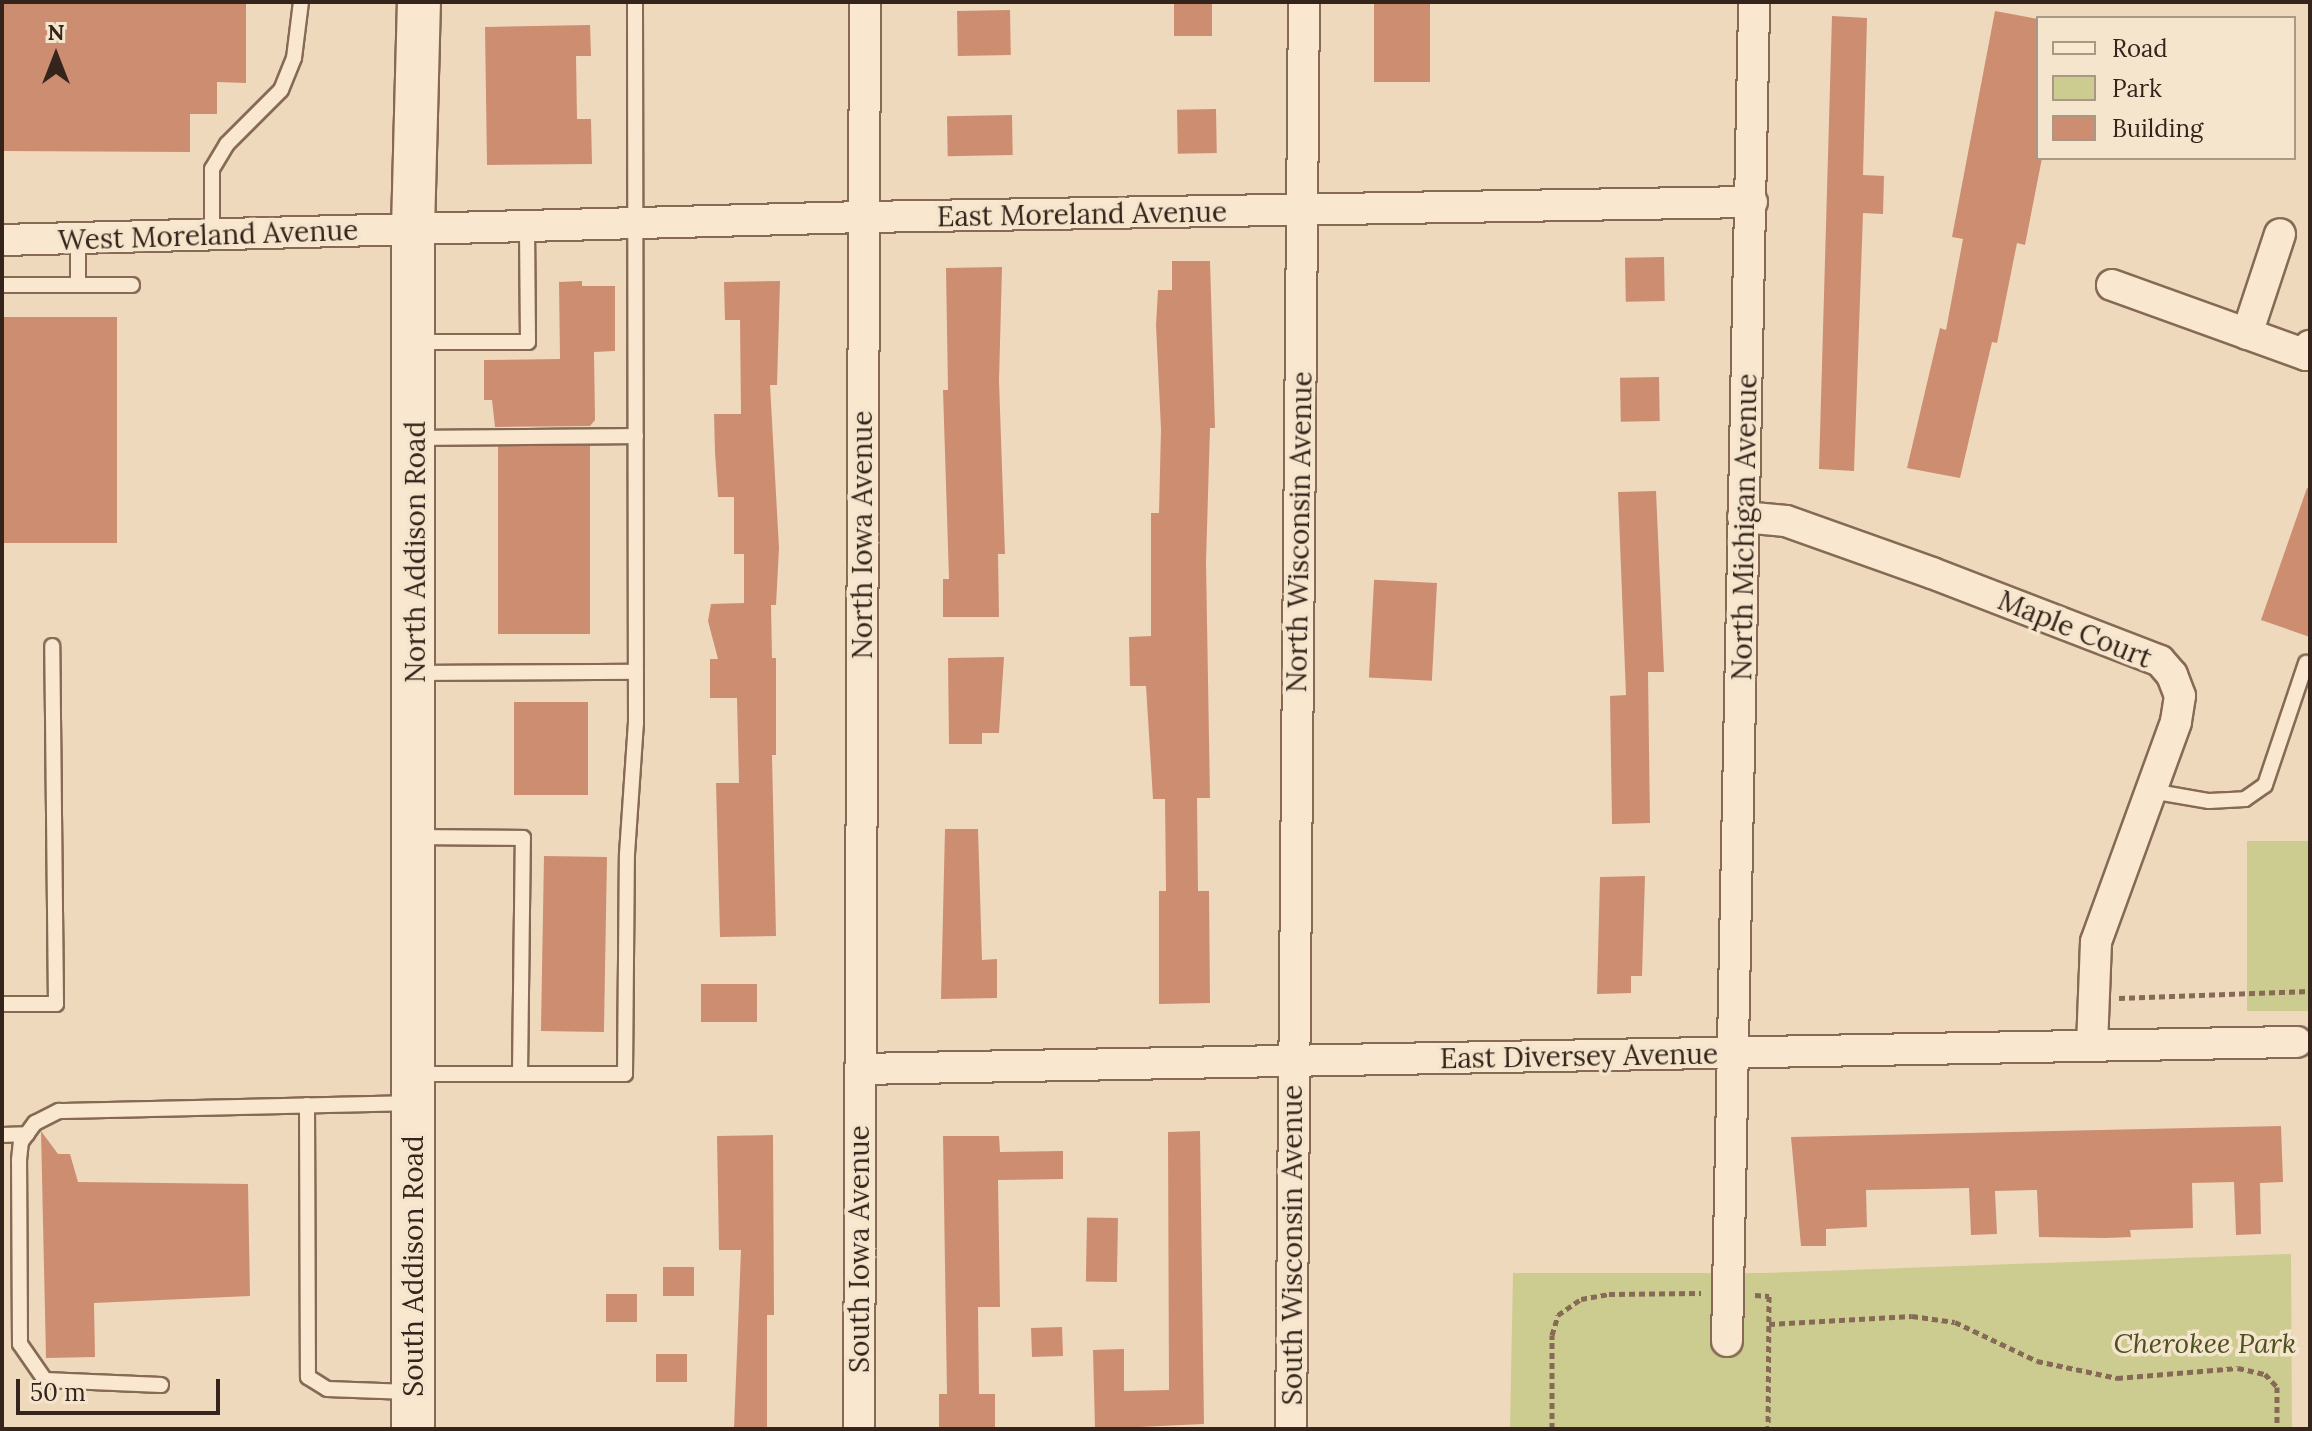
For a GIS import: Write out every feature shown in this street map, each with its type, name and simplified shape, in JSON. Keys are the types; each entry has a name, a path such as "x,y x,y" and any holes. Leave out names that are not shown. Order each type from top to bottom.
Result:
{"street":[{"name":"North Addison Road","path":"414,1088 416,342 413,229 419,2"},
{"name":"North Iowa Avenue","path":"860,1069 865,2"},
{"name":"North Wisconsin Avenue","path":"1292,1062 1304,2"},
{"name":"North Michigan Avenue","path":"1727,1341 1754,2"},
{"name":"East Moreland Avenue","path":"413,229 864,217 1752,202"},
{"name":"West Moreland Avenue","path":"2,240 413,229"},
{"path":"2247,334 2280,234"},
{"path":"2112,285 2306,355 2310,346"},
{"name":"Maple Court","path":"1743,517 1786,521 2160,661 2180,696 2176,722 2096,942 2092,1045"},
{"name":"East Diversey Avenue","path":"860,1069 2297,1042"},
{"name":"South Wisconsin Avenue","path":"1291,1429 1292,1062"},
{"name":"South Iowa Avenue","path":"859,1429 860,1069"},
{"name":"South Addison Road","path":"413,1410 414,1088"}],"lane":[{"path":"212,234 212,169 227,144 281,90 294,58 301,2"},
{"path":"161,1385 45,1380 20,1344 19,1160 27,1134 35,1123 59,1111 307,1105 520,1074 625,1074 636,672 635,2"},
{"path":"416,342 528,342 527,227"},
{"path":"78,238 78,285"},
{"path":"2,285 132,285"},
{"path":"416,438 636,436"},
{"path":"2,1004 56,1004 52,646"},
{"path":"2151,791 2209,801 2245,799 2265,785 2306,663"},
{"path":"415,673 636,672"},
{"path":"413,837 523,838 520,1074"},
{"path":"307,1105 308,1377 327,1389 413,1410"},
{"path":"2,1135 27,1134"}],"path":[{"path":"2094,999 2310,991"},
{"path":"1552,1429 1552,1335 1558,1315 1581,1299 1609,1294 1728,1293 1769,1296 1768,1429"},
{"path":"1769,1324 1912,1316 1955,1322 2037,1361 2117,1378 2238,1368 2265,1374 2277,1387 2277,1429"}],"green space":[{"path":"2247,841 2310,841 2310,1011 2247,1011"},
{"name":"Cherokee Park","path":"2291,1254 2292,1429 1510,1429 1513,1273 1767,1273"}],"building":[{"path":"2,2 246,2 246,83 217,82 217,114 190,114 190,152 2,151"},
{"path":"1174,2 1212,2 1212,36 1174,36"},
{"path":"1374,2 1430,2 1430,82 1374,82"},
{"path":"1010,10 1011,55 958,56 957,11"},
{"path":"1995,11 2036,19 2036,160 2042,160 2025,245 2017,243 1997,343 1992,342 1960,478 1907,468 1940,328 1946,330 1963,239 1952,237"},
{"path":"1832,16 1867,18 1863,175 1884,176 1883,214 1863,213 1854,471 1819,469"},
{"path":"590,25 591,56 576,56 577,119 591,119 592,164 487,165 485,27"},
{"path":"1216,109 1217,153 1178,154 1177,110"},
{"path":"1012,115 1013,155 948,156 947,116"},
{"path":"1664,257 1665,301 1626,302 1625,258"},
{"path":"1172,261 1210,261 1215,428 1210,428 1206,562 1210,798 1197,798 1198,891 1209,891 1210,1003 1159,1004 1159,891 1166,891 1165,799 1153,799 1146,686 1130,686 1129,637 1151,636 1151,513 1159,513 1161,429 1156,325 1158,290 1172,290"},
{"path":"1002,267 999,381 1005,554 998,554 999,617 943,617 943,579 949,579 943,390 948,390 946,268"},
{"path":"582,281 582,286 615,286 615,351 594,352 595,420 590,426 495,427 492,400 484,400 484,360 560,359 559,282"},
{"path":"780,281 777,385 770,385 779,548 776,605 771,605 772,658 776,658 776,755 772,755 776,936 720,937 716,783 739,783 737,698 710,698 710,659 718,659 708,621 711,604 744,603 744,554 734,554 734,497 718,497 715,452 714,414 741,414 740,320 725,320 724,282"},
{"path":"2,317 117,317 117,543 2,543"},
{"path":"1659,377 1660,421 1621,422 1620,378"},
{"path":"498,446 590,446 590,634 498,634"},
{"path":"2307,488 2310,489 2310,637 2261,620"},
{"path":"1656,491 1664,672 1648,672 1650,823 1612,824 1610,696 1626,695 1618,492"},
{"path":"1374,580 1437,583 1432,681 1369,678"},
{"path":"1004,657 999,733 982,733 982,744 949,744 948,658"},
{"path":"514,702 588,702 588,795 514,795"},
{"path":"945,829 978,829 982,960 997,959 997,998 941,999"},
{"path":"544,856 607,857 604,1032 541,1031"},
{"path":"1645,876 1642,976 1631,976 1631,993 1597,994 1600,877"},
{"path":"701,984 757,984 757,1022 701,1022"},
{"path":"2281,1126 2283,1182 2260,1183 2261,1234 2236,1235 2234,1182 2192,1183 2193,1228 2130,1230 2131,1237 2105,1238 2039,1237 2037,1190 1995,1191 1997,1234 1971,1235 1969,1188 1866,1190 1867,1227 1826,1229 1826,1246 1801,1246 1791,1137"},
{"path":"41,1131 58,1154 70,1154 78,1182 248,1184 250,1296 94,1303 95,1357 46,1358"},
{"path":"1200,1131 1204,1424 1095,1429 1093,1350 1124,1349 1124,1391 1169,1390 1168,1132"},
{"path":"773,1135 774,1315 767,1315 767,1429 734,1429 741,1250 719,1250 717,1136"},
{"path":"943,1136 999,1136 1000,1152 1063,1151 1063,1179 998,1180 1000,1307 978,1307 979,1394 995,1394 995,1429 939,1429 939,1394 947,1394"},
{"path":"1087,1217 1118,1218 1117,1282 1086,1281"},
{"path":"663,1267 694,1267 694,1296 663,1296"},
{"path":"606,1294 637,1294 637,1322 606,1322"},
{"path":"1062,1327 1063,1356 1032,1357 1031,1328"},
{"path":"656,1354 687,1354 687,1382 656,1382"}]}
